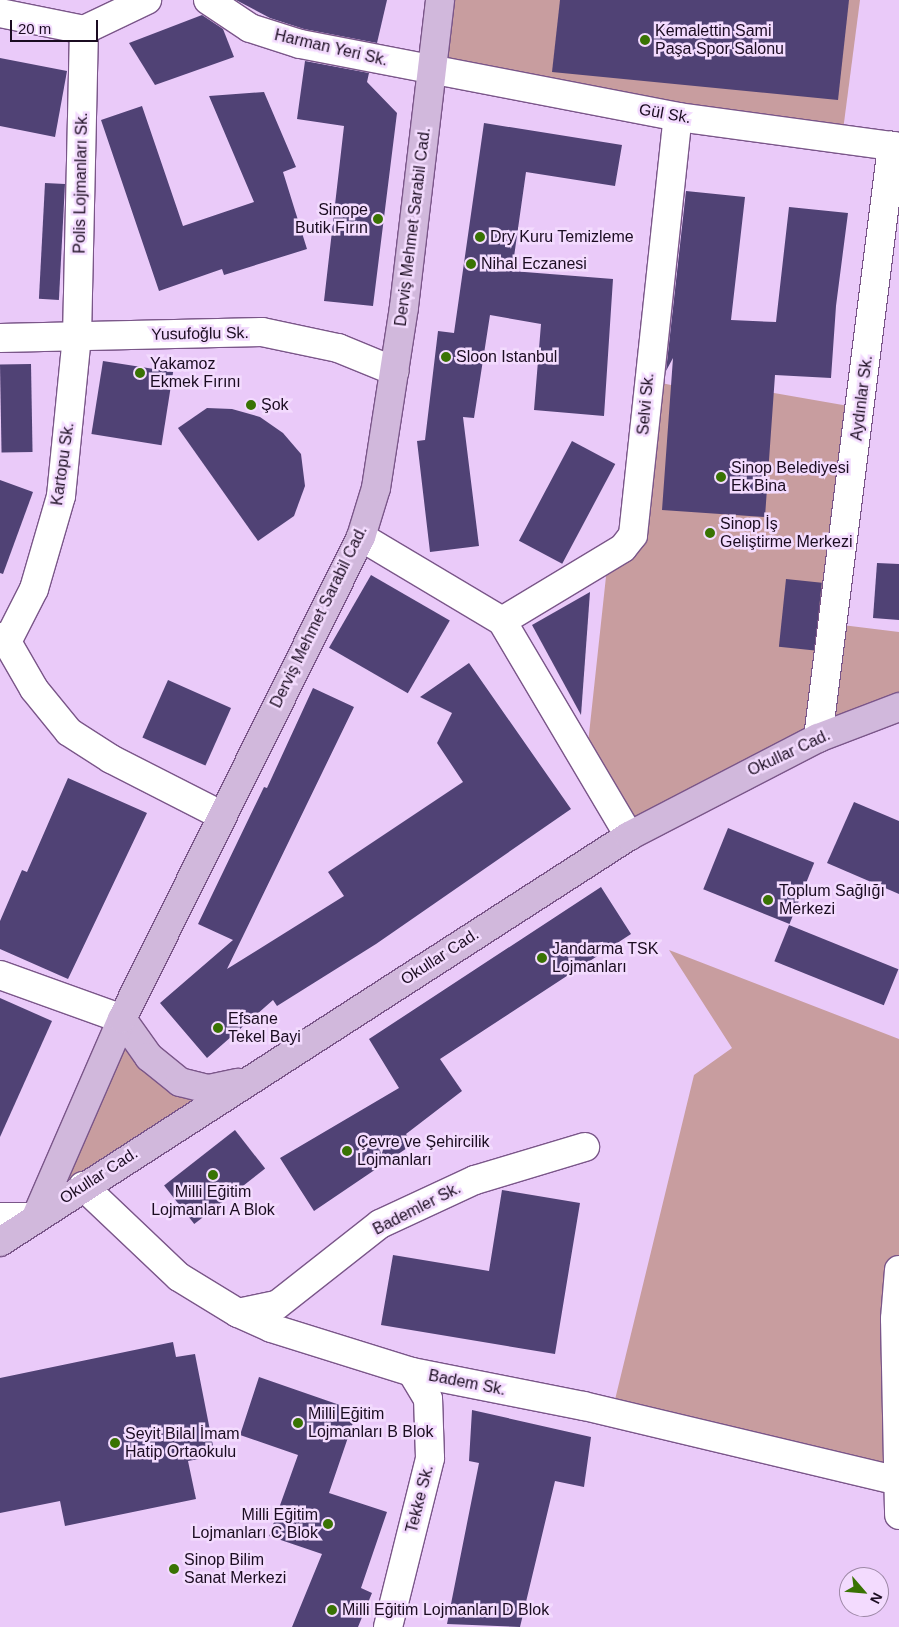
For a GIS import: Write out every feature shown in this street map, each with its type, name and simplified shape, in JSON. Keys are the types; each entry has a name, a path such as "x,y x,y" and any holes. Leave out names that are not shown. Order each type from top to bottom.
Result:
{"main road":[{"name":"Derviş Mehmet Sarabil Cad.","path":"36,1216 122,1019 221,815 361,537 376,488 394,371 440,0"},
{"name":"Okullar Cad.","path":"0,1242 36,1216 629,836 818,738 899,707"},
{"path":"122,1019 149,1057 180,1082 208,1090 247,1081"}],"street":[{"path":"0,13 84,30 147,0"},
{"name":"Harman Yeri Sk.","path":"208,0 250,28 300,44 432,70"},
{"name":"Polis Lojmanları Sk.","path":"77,337 84,30"},
{"name":"Gül Sk.","path":"432,70 678,118 895,146"},
{"name":"Selvi Sk.","path":"502,621 624,548 632,535 678,118"},
{"name":"Aydınlar Sk.","path":"818,738 895,146"},
{"name":"Yusufoğlu Sk.","path":"0,338 262,332 338,348 394,371"},
{"name":"Kartopu Sk.","path":"4,639 34,589 61,496 77,337"},
{"path":"361,537 502,621 629,836"},
{"path":"4,639 34,689 69,732 111,759 221,815"},
{"path":"0,975 122,1019"},
{"name":"Bademler Sk.","path":"238,1313 277,1305 380,1224 474,1180 585,1147"},
{"name":"Badem Sk.","path":"83,1186 179,1277 238,1313 271,1328 412,1372 584,1406 898,1481"},
{"path":"0,1218 36,1216"},
{"path":"899,1270 895,1319 899,1515"},
{"name":"Tekke Sk.","path":"388,1627 430,1458 428,1399 412,1372"}],"shaded area":[{"name":"Kemalettin Sami Paşa Spor Salonu","path":"439,0 860,0 842,138 432,70"},
{"path":"647,380 671,385 774,393 860,408 834,624 899,632 899,707 629,836 586,762 608,558 623,548"},
{"path":"669,950 899,1039 899,1515 897,1481 612,1412 694,1075 732,1048"},
{"path":"122,1019 180,1082 247,1081 36,1217"}],"building":[{"path":"236,0 387,0 377,43 304,29 270,18"},
{"path":"560,0 849,0 838,100 552,72"},
{"path":"202,15 223,29 234,57 155,85 129,43"},
{"path":"0,58 67,71 55,137 0,126"},
{"path":"305,61 369,73 367,82 397,113 373,306 324,301 344,126 297,119"},
{"path":"264,92 296,167 283,172 307,249 224,275 222,269 159,291 101,120 142,106 183,226 254,202 209,96"},
{"path":"484,123 622,145 615,186 526,172 512,271 613,279 604,416 534,410 541,324 490,315 474,418 463,417 479,546 430,552 417,441 425,440 438,331 454,333"},
{"path":"45,183 65,184 59,300 39,299"},
{"path":"686,191 745,197 731,320 776,322 789,207 848,213 836,306 831,378 775,375 765,517 662,510 673,358 666,371"},
{"path":"103,361 173,372 162,445 91,434"},
{"path":"31,364 33,452 2,453 0,365"},
{"path":"207,408 232,409 260,417 283,433 301,454 305,486 294,516 258,541 178,428"},
{"path":"572,441 615,464 562,564 519,541"},
{"path":"0,480 33,492 3,574 0,573"},
{"path":"877,563 899,564 899,620 873,618"},
{"path":"371,575 450,620 408,693 329,648"},
{"path":"786,579 822,583 815,650 779,647"},
{"path":"590,592 581,715 532,625"},
{"path":"469,663 571,809 376,944 277,1006 273,1000 207,1058 160,1003 233,940 198,924 264,787 267,788 313,688 354,707 227,969 344,896 328,872 463,782 437,743 452,713 420,697"},
{"path":"168,680 231,708 205,766 142,738"},
{"path":"68,778 147,813 68,979 0,949 0,921 22,870 27,872"},
{"path":"854,802 899,821 899,894 827,863"},
{"path":"728,828 814,863 790,924 703,889"},
{"path":"601,887 631,934 440,1059 462,1091 406,1134 413,1144 314,1211 280,1158 399,1088 369,1039"},
{"path":"789,925 898,969 884,1005 774,961"},
{"path":"0,998 52,1021 0,1137"},
{"name":"Milli Eğitim Lojmanları A Blok","path":"235,1130 265,1169 194,1224 164,1185"},
{"path":"502,1190 580,1203 555,1354 381,1325 393,1255 489,1271"},
{"path":"173,1342 176,1357 195,1354 215,1456 188,1461 196,1499 65,1526 60,1501 0,1513 0,1378"},
{"path":"259,1377 357,1411 329,1493 387,1512 361,1588 372,1593 358,1627 292,1627 322,1554 269,1536 298,1455 240,1435"},
{"path":"472,1410 591,1437 584,1487 555,1481 520,1627 447,1624 479,1463 469,1461"}],"place":[{"name":"Kemalettin Sami Paşa Spor Salonu","path":"645,40"},
{"name":"Sinope Butik Fırın","path":"378,219"},
{"name":"Dry Kuru Temizleme","path":"480,237"},
{"name":"Nihal Eczanesi","path":"471,264"},
{"name":"Sloon Istanbul","path":"446,357"},
{"name":"Yakamoz Ekmek Fırını","path":"140,373"},
{"name":"Şok","path":"251,405"},
{"name":"Sinop Belediyesi Ek Bina","path":"721,477"},
{"name":"Sinop İş Geliştirme Merkezi","path":"710,533"},
{"name":"Toplum Sağlığı Merkezi","path":"768,900"},
{"name":"Jandarma TSK Lojmanları","path":"542,958"},
{"name":"Efsane Tekel Bayi","path":"218,1028"},
{"name":"Çevre ve Şehircilik Lojmanları","path":"347,1151"},
{"name":"Milli Eğitim Lojmanları A Blok","path":"213,1175"},
{"name":"Milli Eğitim Lojmanları B Blok","path":"298,1423"},
{"name":"Seyit Bilal İmam Hatip Ortaokulu","path":"115,1443"},
{"name":"Milli Eğitim Lojmanları C Blok","path":"328,1524"},
{"name":"Sinop Bilim Sanat Merkezi","path":"174,1569"},
{"name":"Milli Eğitim Lojmanları D Blok","path":"332,1610"}]}
